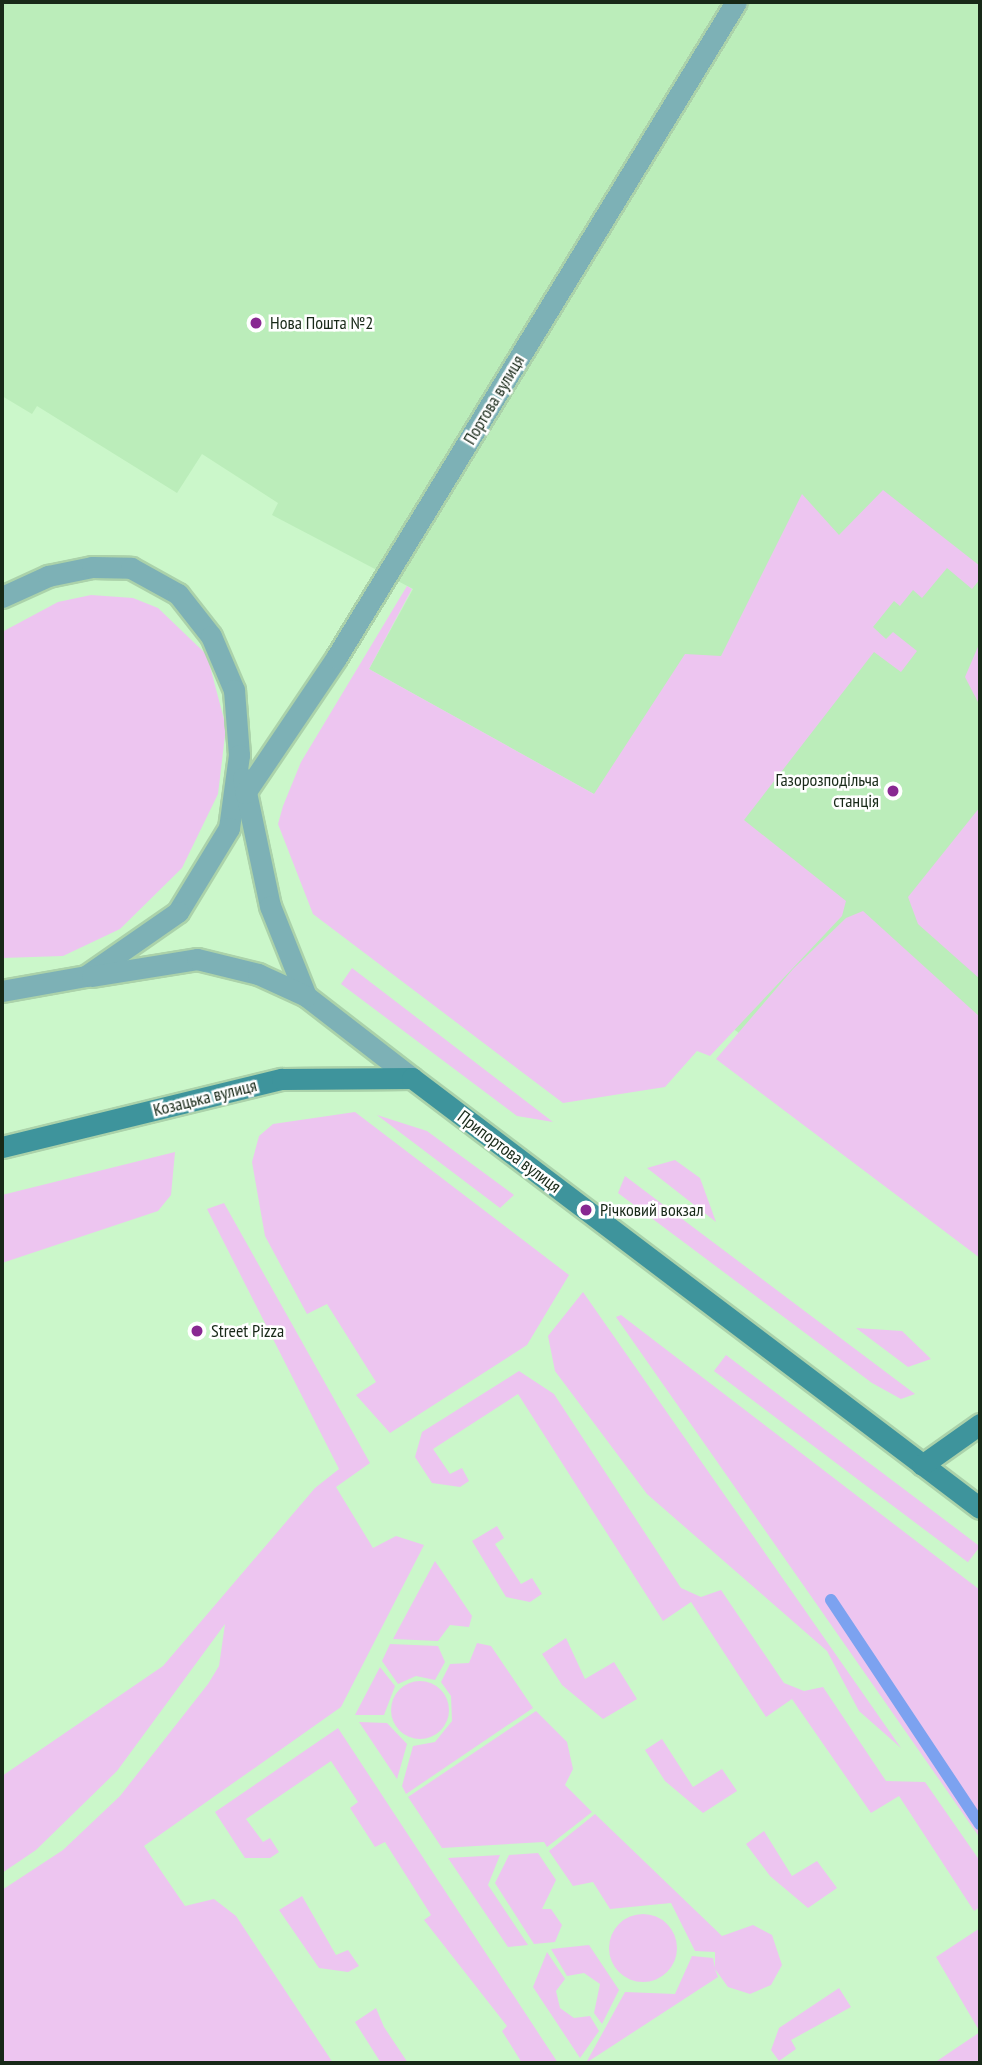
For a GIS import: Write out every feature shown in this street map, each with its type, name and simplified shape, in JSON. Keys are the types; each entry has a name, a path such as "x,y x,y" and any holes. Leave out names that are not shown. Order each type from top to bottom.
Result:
{"main road":[{"name":"Козацька вулиця","path":"2,1147 282,1079 412,1078"},
{"name":"Припортова вулиця","path":"412,1078 980,1508"},
{"path":"922,1465 980,1424"}],"street":[{"name":"Портова вулиця","path":"245,793 380,587 736,2"},
{"path":"2,597 92,567 131,568 178,594 211,636 234,690 245,793 270,906 306,996"},
{"path":"2,991 86,976 178,912 203,880 229,828 239,755"},
{"name":"Припортова вулиця","path":"86,976 197,959 258,974 306,996 412,1078"}],"shaded area":[{"path":"2,2 980,2 980,1213 708,1010 594,794 369,669 413,589 272,515 278,503 202,454 177,493 37,406 32,414 2,396"},
{"path":"883,490 980,566 980,579 972,589 947,568 922,598 913,590 900,606 894,601 873,627 886,639 893,632 917,651 901,672 874,652 744,820 846,901 842,916 710,1056 697,1051 665,1087 563,1103 313,914 278,824 283,806 301,762 407,586 412,589 369,669 594,794 685,654 721,656 802,494 839,535"},
{"path":"91,595 133,598 158,608 207,655 226,727 218,794 182,868 120,929 63,956 2,958 2,632 58,602"},
{"path":"980,642 980,706 965,677"},
{"path":"980,807 980,979 918,924 908,897"},
{"path":"863,911 980,1017 980,1258 716,1059 793,969 846,918"},
{"path":"352,968 553,1122 517,1116 341,984"},
{"path":"355,1112 569,1275 527,1345 390,1433 356,1395 376,1382 327,1304 307,1314 265,1236 252,1162 259,1136 273,1124"},
{"path":"377,1115 427,1131 514,1195 500,1208"},
{"path":"175,1152 171,1195 158,1211 2,1263 2,1195"},
{"path":"675,1160 700,1178 716,1222 647,1168"},
{"path":"625,1176 915,1394 901,1399 872,1383 618,1193"},
{"path":"224,1203 370,1463 336,1487 373,1548 396,1536 424,1545 341,1707 144,1846 185,1906 214,1899 236,1916 333,2063 2,2063 2,1890 63,1850 120,1796 208,1684 219,1666 225,1624 117,1771 36,1850 2,1873 2,1776 163,1666 315,1488 339,1469 207,1209"},
{"path":"583,1292 901,1748 859,1711 827,1651 647,1494 555,1371 548,1336"},
{"path":"621,1315 980,1590 980,1838 616,1317"},
{"path":"856,1328 902,1331 931,1359 908,1367"},
{"path":"726,1355 980,1546 968,1562 714,1371"},
{"path":"519,1371 554,1394 681,1588 701,1597 721,1590 784,1683 804,1691 823,1687 886,1781 925,1782 980,1861 980,1907 974,1911 899,1796 871,1813 792,1699 766,1717 691,1602 663,1621 518,1394 433,1449 450,1474 462,1468 469,1481 460,1487 432,1483 415,1457 422,1432"},
{"path":"497,1526 504,1538 495,1544 521,1584 532,1578 542,1594 530,1602 506,1597 472,1541"},
{"path":"435,1561 472,1616 469,1627 450,1625 438,1641 393,1639"},
{"path":"566,1638 585,1679 614,1662 637,1699 603,1719 562,1685 542,1654"},
{"path":"477,1643 491,1646 533,1708 406,1794 402,1786 413,1746 435,1742 452,1721 451,1696 441,1682 450,1664 469,1663"},
{"path":"390,1644 438,1646 445,1662 435,1680 416,1676 398,1684 382,1661"},
{"path":"380,1667 395,1686 384,1715 355,1715"},
{"path":"420,1681 436,1686 444,1694 449,1710 444,1726 436,1734 420,1739 404,1734 396,1726 391,1710 396,1694 404,1686"},
{"path":"536,1711 567,1742 573,1769 565,1785 592,1812 547,1847 544,1842 442,1848 408,1797"},
{"path":"359,1722 387,1723 407,1744 397,1779"},
{"path":"338,1728 558,2063 522,2063 502,2031 507,2026 424,1920 431,1915 385,1842 375,1847 350,1808 358,1802 331,1761 246,1819 263,1842 270,1838 279,1852 270,1858 245,1858 215,1812"},
{"path":"662,1739 693,1787 722,1769 737,1791 703,1813 665,1781 645,1750"},
{"path":"595,1814 722,1936 753,1925 772,1935 782,1965 771,1985 750,1994 728,1987 715,1969 718,1977 586,2063 625,1992 675,1994 692,1956 713,1958 715,1968 715,1952 695,1951 671,1903 610,1909 593,1882 573,1886 549,1851"},
{"path":"764,1831 792,1876 817,1861 837,1888 808,1908 770,1876 746,1844"},
{"path":"538,1853 556,1880 542,1909 551,1909 562,1925 555,1942 534,1944 495,1883 509,1855"},
{"path":"500,1855 488,1885 528,1945 508,1947 448,1858"},
{"path":"302,1896 336,1955 348,1950 359,1966 348,1972 319,1968 279,1910"},
{"path":"643,1914 656,1917 667,1924 674,1935 677,1948 674,1961 667,1972 656,1979 643,1982 630,1979 619,1972 612,1961 609,1948 612,1935 619,1924 630,1917"},
{"path":"980,1928 980,2032 936,1957"},
{"path":"589,1945 619,1990 602,2024 594,2013 600,1984 584,1973 567,1976 551,1949"},
{"path":"547,1952 565,1979 556,1991 560,2008 574,2018 590,2016 599,2031 580,2058 533,1987"},
{"path":"839,1988 851,2007 791,2040 796,2049 779,2061 771,2050 779,2028"},
{"path":"376,2008 384,2027 408,2063 381,2063 355,2022"},
{"path":"980,2032 980,2063 934,2063"}],"waterway":[{"path":"831,1600 980,1824"}],"place":[{"name":"Нова Пошта №2","path":"256,323"},
{"name":"Газорозподільча станція","path":"893,791"},
{"name":"Річковий вокзал","path":"586,1210"},
{"name":"Street Pizza","path":"197,1331"}]}
